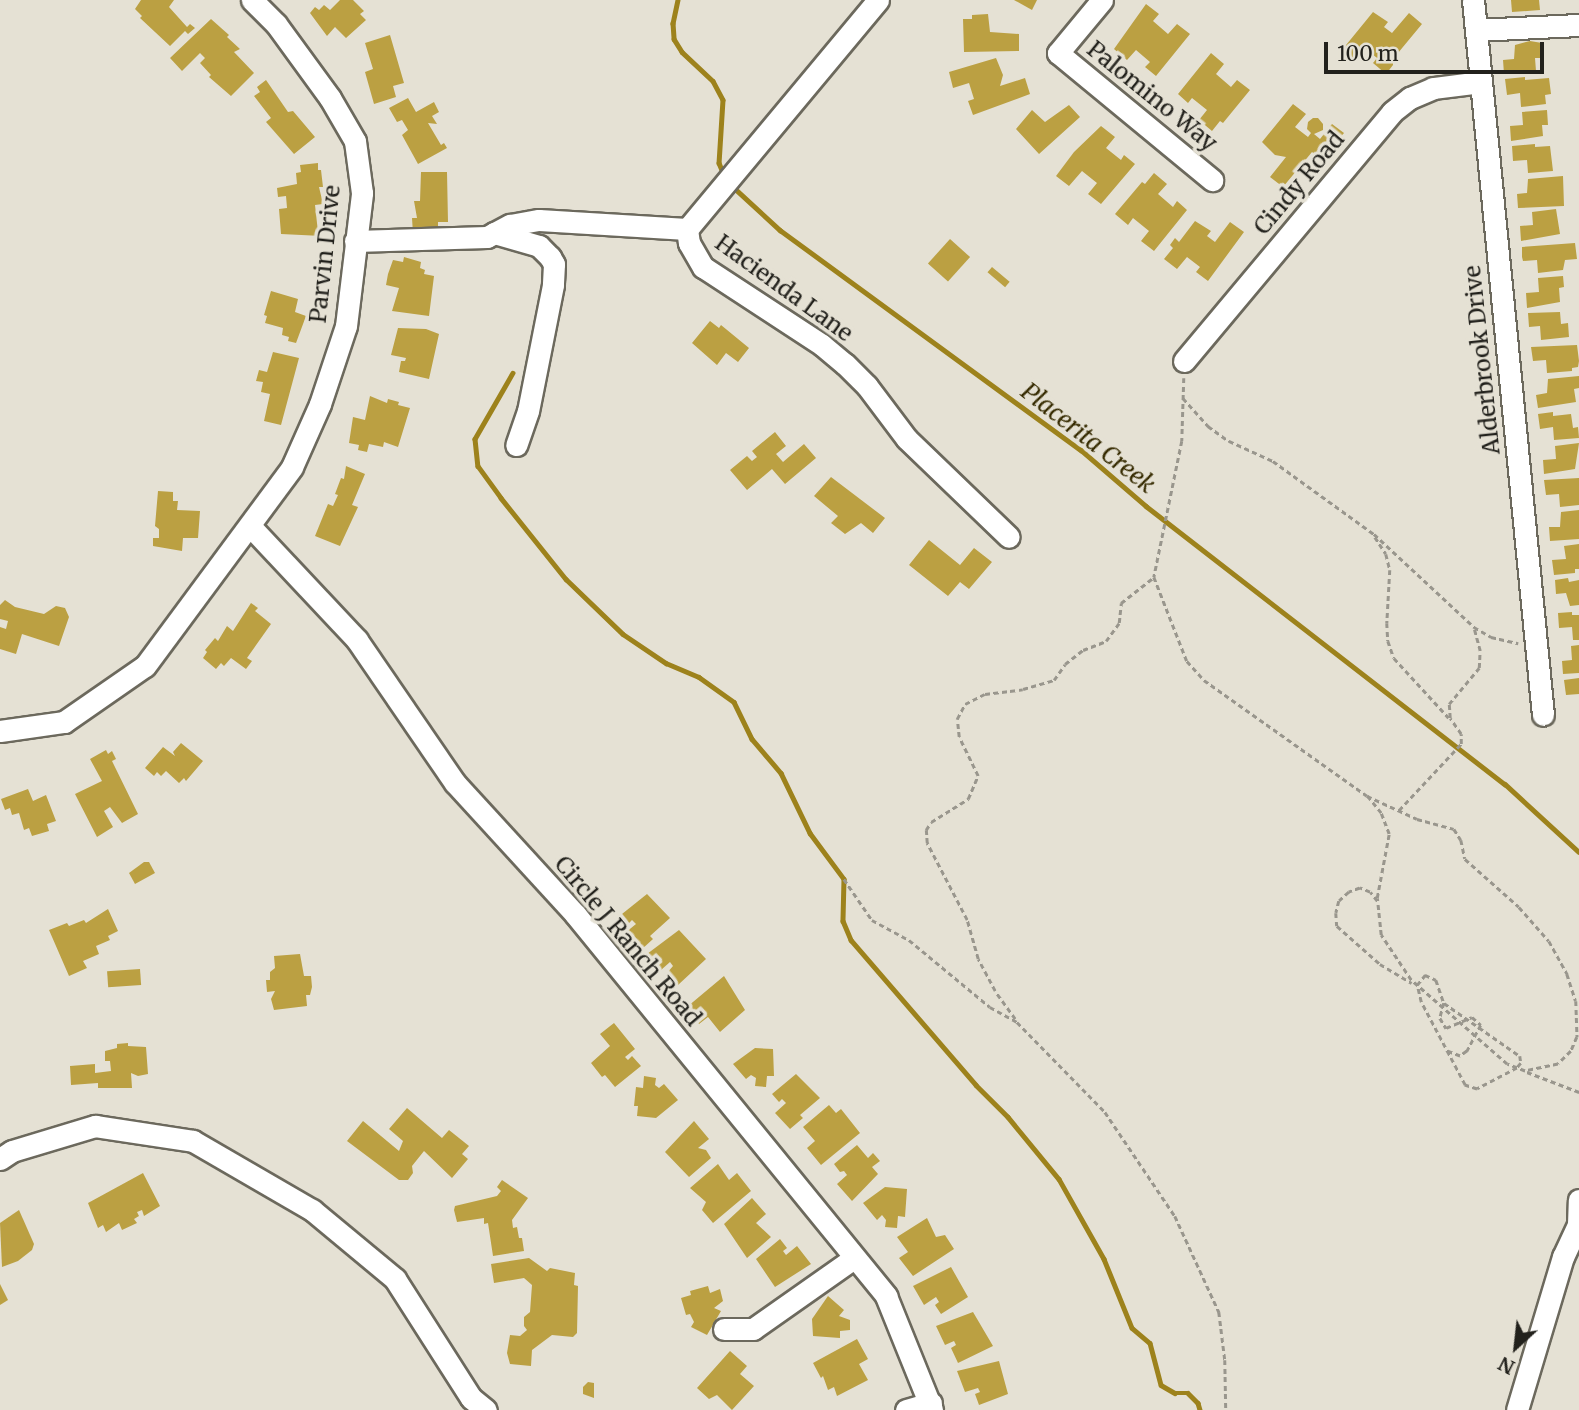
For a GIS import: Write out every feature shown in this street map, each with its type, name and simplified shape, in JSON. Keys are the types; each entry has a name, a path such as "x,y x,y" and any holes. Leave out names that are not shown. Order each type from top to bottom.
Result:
{"street":[{"name":"Parvin Drive","path":"0,731 64,722 145,666 251,527 292,467 320,404 346,326 362,192 355,141 330,99 276,24 252,0"},
{"name":"Hacienda Lane","path":"878,0 687,229 695,257 703,267 822,345 845,364 867,386 907,439 1009,537"},
{"name":"Palomino Way","path":"1102,0 1058,53 1212,180"},
{"name":"Alderbrook Drive","path":"1473,0 1543,715"},
{"path":"1476,30 1579,25"},
{"name":"Cindy Road","path":"1184,361 1392,112 1410,97 1433,88 1481,82"},
{"path":"355,241 487,237 510,225 540,220 687,229"},
{"path":"494,233 533,243 546,251 554,264 553,285 530,399 516,445"},
{"name":"Circle J Ranch Road","path":"251,527 357,640 455,783 575,914 886,1296 932,1406"},
{"path":"0,1159 12,1151 95,1126 193,1141 312,1210 396,1279 471,1398 486,1410"},
{"path":"1517,1410 1563,1257 1579,1223 1579,1200"},
{"path":"724,1329 753,1329 854,1258"},
{"path":"906,1410 932,1406"}],"path":[{"path":"1184,361 1182,441 1154,577 1187,661 1204,680 1367,796 1417,820 1454,829 1461,840 1465,859 1534,924 1549,942 1567,974 1578,1020 1577,1037 1571,1051 1558,1064 1525,1071"},
{"path":"1183,398 1218,433 1273,461 1374,534 1474,627 1491,637 1511,643 1536,642"},
{"path":"1374,534 1387,554 1390,570 1387,623 1394,658 1450,718 1461,734 1461,744 1399,810"},
{"path":"1154,577 1121,603 1119,623 1106,641 1083,650 1065,664 1054,680 1023,689 985,694 965,704 957,719 960,737 978,776 968,799 931,822 926,830 927,843 967,920 978,959 995,991 1017,1022 1105,1112 1175,1216 1219,1312 1225,1360 1226,1410"},
{"path":"1450,718 1449,704 1479,668 1480,651 1474,627"},
{"path":"1367,796 1381,813 1389,834 1377,901 1381,935 1417,985 1421,1002 1458,1078 1471,1089 1487,1086 1517,1068 1521,1063 1520,1056 1444,1003"},
{"path":"844,879 872,920 909,940 990,1007 1017,1022"},
{"path":"1377,901 1370,892 1360,888 1349,892 1339,901 1336,913 1338,926 1380,964 1417,985 1507,1064 1579,1092"},
{"path":"1417,985 1425,975 1432,976 1444,1003 1440,1018 1446,1028 1467,1018"},
{"path":"1446,1051 1460,1056 1482,1028"}],"building":[{"path":"141,0 174,0 169,7 187,27 190,24 195,28 188,34 185,31 170,46 140,18 142,16 135,9"},
{"path":"340,0 353,0 364,11 360,14 366,20 346,38 335,27 327,36 310,13 315,7 319,10 324,5 330,10"},
{"path":"1014,0 1037,0 1032,10"},
{"path":"1511,0 1539,0 1540,10 1512,12"},
{"path":"1146,4 1159,14 1153,21 1168,34 1177,24 1190,34 1156,76 1145,67 1150,62 1136,50 1127,60 1114,49"},
{"path":"1373,12 1388,22 1384,27 1392,33 1409,13 1422,24 1393,59 1393,65 1386,74 1373,63 1377,58 1365,48 1354,61 1342,50"},
{"path":"988,14 990,32 1019,34 1019,51 964,52 963,19 972,19 972,15"},
{"path":"211,19 229,35 227,37 240,49 234,52 254,73 231,96 209,77 211,75 200,63 205,58 200,53 182,71 170,58"},
{"path":"390,35 404,83 393,86 396,97 374,104 365,72 373,69 365,43"},
{"path":"1530,41 1542,43 1543,58 1535,58 1536,71 1504,74 1503,60 1514,59 1515,45"},
{"path":"1211,53 1224,64 1216,74 1231,87 1237,80 1250,90 1223,123 1220,121 1212,131 1199,120 1207,110 1192,98 1188,103 1178,94"},
{"path":"996,58 1003,75 1000,86 1025,78 1030,94 973,115 968,101 974,99 969,83 953,88 949,72"},
{"path":"1525,77 1525,80 1549,78 1551,94 1545,95 1546,104 1521,107 1520,93 1507,95 1505,79"},
{"path":"266,80 288,112 293,111 315,137 294,154 266,122 271,118 254,96 260,92 257,87"},
{"path":"408,98 416,112 434,102 439,112 432,116 437,124 428,123 441,145 444,143 447,148 418,164 402,135 408,130 402,120 397,122 389,108"},
{"path":"1293,104 1306,114 1295,127 1308,137 1311,133 1307,129 1308,122 1313,118 1318,118 1323,124 1323,130 1314,134 1320,139 1332,124 1344,133 1322,161 1312,152 1283,187 1270,177 1286,157 1275,155 1262,142"},
{"path":"1069,105 1080,117 1039,154 1016,129 1032,110 1045,122"},
{"path":"1547,110 1548,125 1542,125 1543,136 1511,141 1510,126 1523,125 1522,112"},
{"path":"1101,126 1115,137 1106,148 1121,160 1124,155 1135,164 1101,204 1088,194 1097,183 1082,171 1069,186 1056,176 1074,152"},
{"path":"1535,144 1535,147 1550,146 1553,171 1528,173 1527,160 1513,161 1512,146"},
{"path":"318,163 318,170 321,170 323,187 319,187 323,204 315,205 318,232 321,231 322,236 281,234 279,209 287,208 286,196 278,197 277,188 297,184 296,173 301,172 300,165"},
{"path":"421,172 447,172 448,222 438,222 438,234 413,234 412,218 417,218 414,201 420,201"},
{"path":"1154,173 1167,184 1158,194 1173,207 1177,201 1187,210 1154,251 1141,241 1149,231 1133,218 1128,225 1115,214 1142,182 1145,184"},
{"path":"1563,176 1564,206 1518,208 1517,194 1527,193 1528,179"},
{"path":"1556,209 1560,234 1521,241 1520,226 1533,225 1532,212"},
{"path":"1195,221 1211,231 1207,236 1215,242 1230,222 1244,232 1208,281 1196,272 1200,267 1187,257 1177,269 1164,259 1173,248 1170,245 1175,238 1179,242"},
{"path":"950,239 970,257 948,282 928,264"},
{"path":"1575,243 1577,259 1565,260 1563,270 1538,273 1537,260 1523,261 1522,247"},
{"path":"404,257 421,262 420,268 425,270 424,274 434,276 429,316 392,311 399,288 386,285 388,274 393,260 403,262"},
{"path":"992,267 1010,282 1005,287 988,272"},
{"path":"1563,276 1564,287 1559,288 1560,302 1527,308 1526,293 1539,292 1538,278"},
{"path":"271,291 298,299 295,312 306,316 296,343 288,341 289,337 282,335 283,328 265,323 267,316 264,315"},
{"path":"1560,312 1561,324 1568,323 1569,337 1541,340 1540,326 1529,327 1528,313"},
{"path":"710,321 719,328 721,325 749,348 738,362 726,353 717,365 692,343"},
{"path":"398,328 426,329 439,334 429,379 399,372 401,361 406,358 391,355"},
{"path":"1577,345 1578,367 1572,368 1572,371 1547,373 1546,360 1533,361 1531,347"},
{"path":"273,352 299,358 281,425 264,421 270,394 261,392 263,382 256,381 259,370 267,372"},
{"path":"1579,376 1579,388 1574,389 1576,402 1538,408 1536,395 1547,393 1548,379"},
{"path":"370,396 387,403 388,399 399,402 398,405 410,408 398,447 384,442 383,447 369,444 367,452 358,450 359,445 349,443 353,417 365,420"},
{"path":"1553,412 1553,416 1571,414 1573,428 1578,427 1579,438 1554,440 1553,427 1540,429 1538,414"},
{"path":"775,432 786,446 776,454 783,462 804,444 816,458 785,484 772,469 747,490 730,470 747,456 752,461 757,457 752,451"},
{"path":"1579,443 1575,469 1544,474 1543,460 1556,459 1555,446"},
{"path":"346,466 365,474 352,505 358,507 340,546 315,536 328,504 333,506 338,495 335,494 341,478 344,479"},
{"path":"831,477 885,518 873,533 861,523 845,534 831,523 838,516 814,496"},
{"path":"1579,478 1579,505 1560,507 1559,494 1546,495 1544,480"},
{"path":"158,491 173,492 173,501 178,501 177,510 200,511 198,538 183,538 182,551 153,546 153,538 159,538 159,529 155,526"},
{"path":"1579,510 1579,539 1550,541 1549,527 1560,527 1561,512"},
{"path":"929,540 960,565 974,548 992,562 969,589 960,582 948,596 909,565"},
{"path":"1579,544 1579,569 1575,569 1575,573 1554,575 1552,560 1566,559 1564,546"},
{"path":"1568,578 1569,582 1579,580 1579,605 1570,606 1566,593 1556,594 1555,580"},
{"path":"5,600 15,607 44,614 56,606 65,608 69,617 59,646 22,634 16,654 0,649 0,627 6,629 8,621 0,619 0,605"},
{"path":"251,603 258,608 255,611 271,624 247,658 252,661 246,669 231,658 224,666 221,663 216,669 203,658 207,652 205,650 215,638 218,641 227,626 233,631"},
{"path":"1572,612 1572,615 1579,615 1579,640 1573,640 1572,627 1559,628 1558,613"},
{"path":"1579,645 1579,673 1563,674 1562,661 1572,660 1571,646"},
{"path":"1579,678 1579,694 1566,695 1564,680"},
{"path":"181,743 203,761 186,781 184,778 179,783 166,771 161,776 157,772 154,776 145,768 163,747 175,756 173,752"},
{"path":"106,750 108,754 112,751 116,759 112,761 138,814 122,823 110,807 104,811 113,827 97,837 75,794 102,781 90,759"},
{"path":"28,789 33,801 46,795 56,821 47,824 49,831 32,836 29,828 24,830 19,813 12,815 10,808 5,810 1,799"},
{"path":"144,862 149,862 155,873 135,884 129,873"},
{"path":"647,894 670,918 650,936 653,939 641,950 625,933 636,924 632,920 629,923 622,914"},
{"path":"108,909 118,931 108,936 110,940 96,946 99,954 83,961 87,968 69,976 49,930 67,923 69,926 84,920 86,923"},
{"path":"679,930 706,959 678,985 667,973 673,966 670,962 661,970 647,954"},
{"path":"300,954 304,976 311,976 310,995 306,995 307,1006 274,1010 271,999 275,991 267,992 266,980 270,980 270,972 275,968 274,956"},
{"path":"140,969 141,985 108,987 107,971"},
{"path":"724,976 745,1010 720,1032 708,1017 699,1024 687,1007"},
{"path":"614,1023 635,1049 625,1057 628,1060 632,1056 641,1066 615,1087 605,1075 602,1077 591,1063 610,1046 600,1034"},
{"path":"128,1043 128,1046 146,1047 148,1074 138,1076 131,1073 132,1088 98,1088 98,1083 71,1085 70,1066 95,1064 95,1073 111,1071 110,1061 105,1061 105,1051 117,1048 117,1044"},
{"path":"755,1048 773,1049 774,1076 767,1076 766,1087 755,1086 756,1078 751,1075 746,1079 733,1064"},
{"path":"796,1074 820,1098 800,1115 803,1118 790,1129 775,1113 786,1103 782,1099 779,1102 772,1094"},
{"path":"644,1076 656,1078 655,1085 659,1088 664,1084 678,1100 656,1118 637,1116 638,1106 634,1106 636,1087 643,1088"},
{"path":"829,1105 836,1113 841,1109 860,1133 821,1165 807,1148 815,1141 803,1127"},
{"path":"407,1108 442,1138 449,1130 469,1146 462,1154 468,1159 452,1178 424,1151 412,1166 413,1173 408,1180 399,1180 347,1141 363,1121 399,1151 403,1141 389,1129"},
{"path":"694,1121 709,1139 698,1148 706,1150 711,1158 689,1177 665,1152"},
{"path":"857,1145 868,1158 873,1153 880,1161 872,1167 878,1174 852,1201 837,1184 847,1175 844,1171 840,1172 834,1164"},
{"path":"718,1164 729,1180 737,1173 751,1191 713,1223 702,1210 706,1202 690,1188"},
{"path":"143,1173 160,1206 144,1216 142,1210 137,1212 139,1216 134,1219 137,1223 122,1230 119,1223 106,1232 103,1225 98,1228 88,1203"},
{"path":"502,1180 528,1198 512,1220 513,1228 517,1227 519,1238 522,1238 524,1251 493,1256 488,1223 484,1224 484,1218 457,1222 454,1210 455,1206 497,1196 501,1191 497,1187"},
{"path":"885,1187 907,1189 905,1217 898,1216 897,1228 885,1227 886,1220 882,1215 877,1220 863,1203"},
{"path":"752,1198 766,1214 756,1223 771,1237 747,1258 724,1224"},
{"path":"19,1210 34,1244 32,1250 18,1261 2,1267 0,1223"},
{"path":"927,1218 936,1237 945,1235 954,1249 913,1276 899,1258 908,1252 897,1237"},
{"path":"780,1239 787,1248 783,1251 786,1255 797,1246 811,1264 775,1287 756,1259"},
{"path":"529,1258 547,1271 550,1268 575,1273 574,1285 578,1286 577,1333 573,1337 552,1335 532,1350 531,1366 510,1364 507,1353 510,1335 520,1336 527,1330 524,1317 530,1312 532,1285 524,1278 494,1283 491,1264"},
{"path":"951,1267 968,1297 941,1314 935,1305 939,1302 936,1297 924,1305 913,1286"},
{"path":"0,1284 8,1300 0,1305"},
{"path":"708,1286 710,1293 720,1289 723,1301 714,1308 721,1311 707,1335 691,1327 694,1322 690,1314 686,1315 681,1298 691,1295 690,1291"},
{"path":"828,1296 844,1310 839,1316 850,1320 850,1330 840,1331 840,1338 813,1336 812,1319"},
{"path":"973,1312 993,1346 958,1363 951,1348 956,1345 954,1341 945,1345 936,1326"},
{"path":"857,1339 868,1359 859,1364 868,1380 837,1396 834,1387 828,1390 823,1376 821,1378 813,1363"},
{"path":"730,1351 747,1366 740,1374 754,1386 732,1410 717,1395 709,1399 697,1388"},
{"path":"999,1361 1008,1394 979,1405 975,1394 980,1392 978,1388 965,1392 957,1371"},
{"path":"588,1382 594,1383 594,1398 583,1394 583,1387"}],"waterway":[{"name":"Placerita Creek","path":"678,0 673,23 674,39 682,52 713,81 723,100 719,163 724,175"},
{"name":"Placerita Creek","path":"731,185 780,230 1081,450 1146,506 1505,784 1579,852"},
{"path":"513,373 475,439 478,466 566,579 623,634 666,663 699,677 734,702 752,739 781,773 810,833 844,879 843,921 851,940 976,1085 1008,1117 1059,1179 1104,1259 1132,1328 1150,1343 1161,1385 1175,1393 1188,1393 1198,1403 1200,1410"}]}
